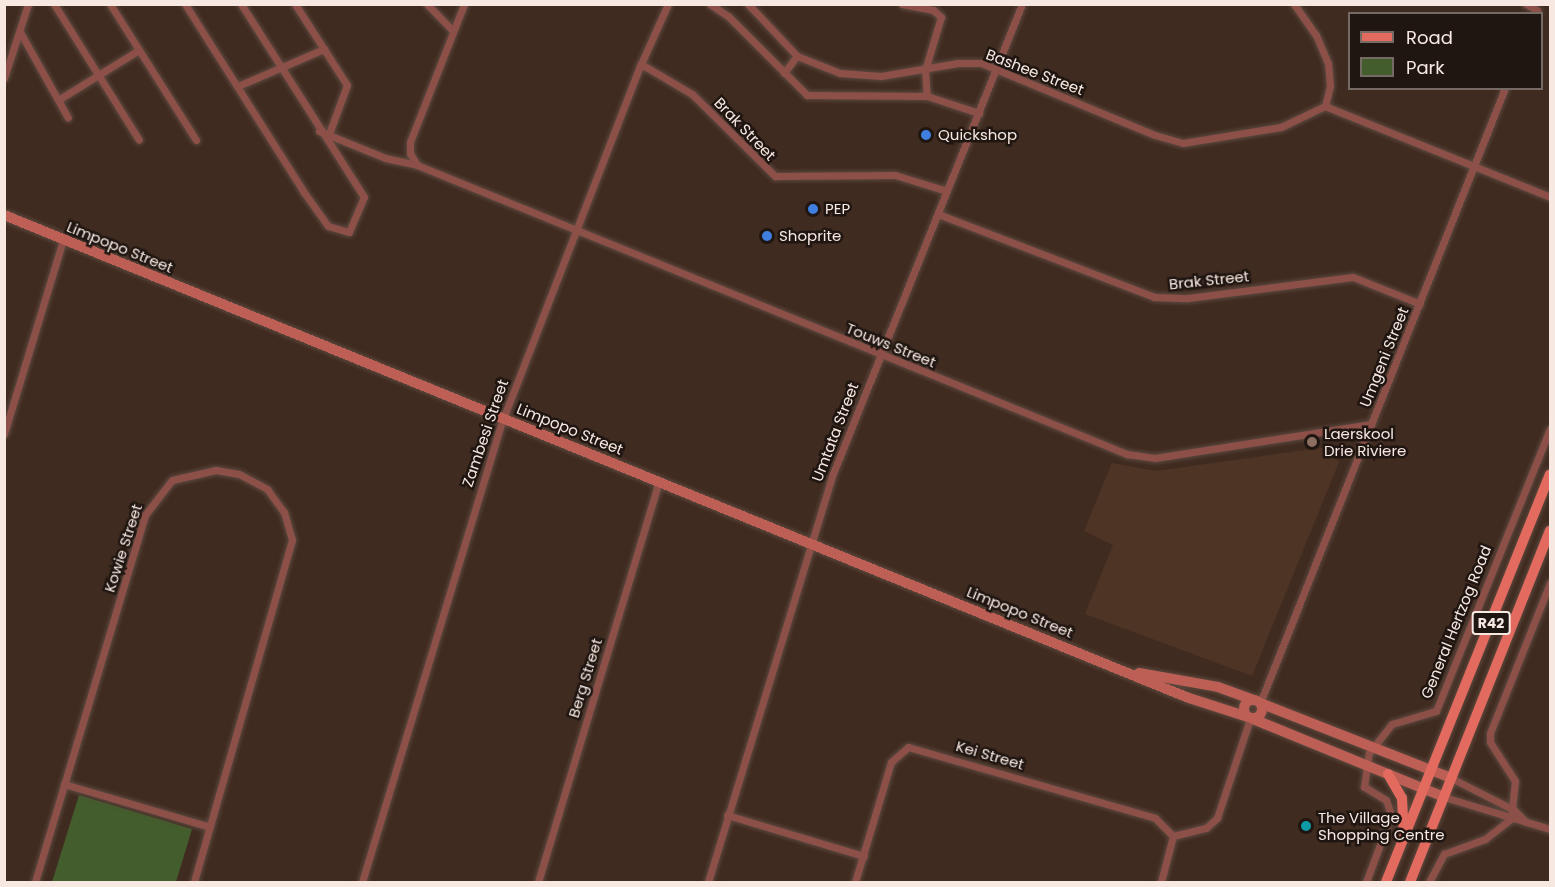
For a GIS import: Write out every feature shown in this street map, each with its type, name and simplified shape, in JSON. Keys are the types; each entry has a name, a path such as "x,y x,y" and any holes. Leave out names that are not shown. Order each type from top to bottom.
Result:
{"main road":[{"name":"R42","path":"1386,882 1551,475"},
{"name":"R42","path":"1410,882 1551,531"},
{"path":"1388,774 1403,802 1404,838"}],"street":[{"path":"4,78 28,4"},
{"path":"54,4 139,140"},
{"path":"110,4 196,140"},
{"path":"185,4 328,226 351,232 364,204 363,195 319,131 283,68 241,4"},
{"path":"295,4 347,87 329,134"},
{"path":"427,4 453,31"},
{"path":"417,165 410,153 410,142 464,4"},
{"name":"Zambesi Street","path":"362,882 503,418 641,64 668,4"},
{"path":"710,4 728,16 783,73 812,98 927,96 979,113"},
{"name":"Bashee Street","path":"748,4 797,56 822,67 859,76 969,63 998,69 1155,135 1183,143 1281,127 1325,106"},
{"path":"903,4 933,10 941,17 925,70 927,96"},
{"name":"Umtata Street","path":"708,882 809,542 880,356 998,69 1022,4"},
{"path":"1294,4 1316,35 1328,63 1330,86 1325,106 1551,197"},
{"path":"1526,4 1537,9"},
{"path":"20,32 68,118"},
{"path":"237,86 324,49"},
{"path":"58,100 139,50"},
{"path":"783,73 797,56"},
{"name":"Brak Street","path":"641,64 692,94 775,176 800,179 895,175 947,192"},
{"name":"Umgeni Street","path":"1257,701 1420,304 1504,90"},
{"name":"Touws Street","path":"319,131 385,158 417,165 880,356 1137,456 1223,448 1371,423"},
{"name":"Brak Street","path":"938,214 1155,297 1178,299 1353,277 1420,304"},
{"name":"Limpopo Street","path":"4,215 1124,671 1251,718 1444,797"},
{"path":"4,434 63,240"},
{"name":"General Hertzog Road","path":"1365,765 1372,746 1392,724 1436,711 1551,429"},
{"name":"Kowie Street","path":"35,882 147,510 163,488 177,477 216,470 239,474 267,489 278,501 290,524 292,540 194,882"},
{"name":"Berg Street","path":"538,882 659,481"},
{"path":"1430,882 1447,852 1485,839 1511,819 1514,810 1513,776 1489,736 1551,583"},
{"name":"Limpopo Street","path":"1124,671 1209,685 1257,701 1451,778"},
{"path":"1161,882 1173,836 1214,823 1251,718 1261,714 1257,701"},
{"name":"Kei Street","path":"855,882 891,762 908,747 1155,818 1173,836"},
{"path":"1365,765 1364,787 1386,800 1391,815 1366,882"},
{"path":"1451,778 1514,810 1526,822"},
{"path":"64,784 210,827"},
{"path":"1444,797 1511,819 1551,829"},
{"path":"727,815 864,856"}],"shaded area":[{"path":"1327,447 1339,462 1252,676 1085,614 1113,545 1084,531 1112,463 1156,471"}],"green space":[{"path":"79,795 192,829 176,882 52,882"}],"place":[{"name":"Quickshop","path":"926,135"},
{"name":"PEP","path":"813,209"},
{"name":"Shoprite","path":"767,236"},
{"name":"Laerskool Drie Riviere","path":"1312,442"},
{"name":"The Village Shopping Centre","path":"1306,826"}]}
